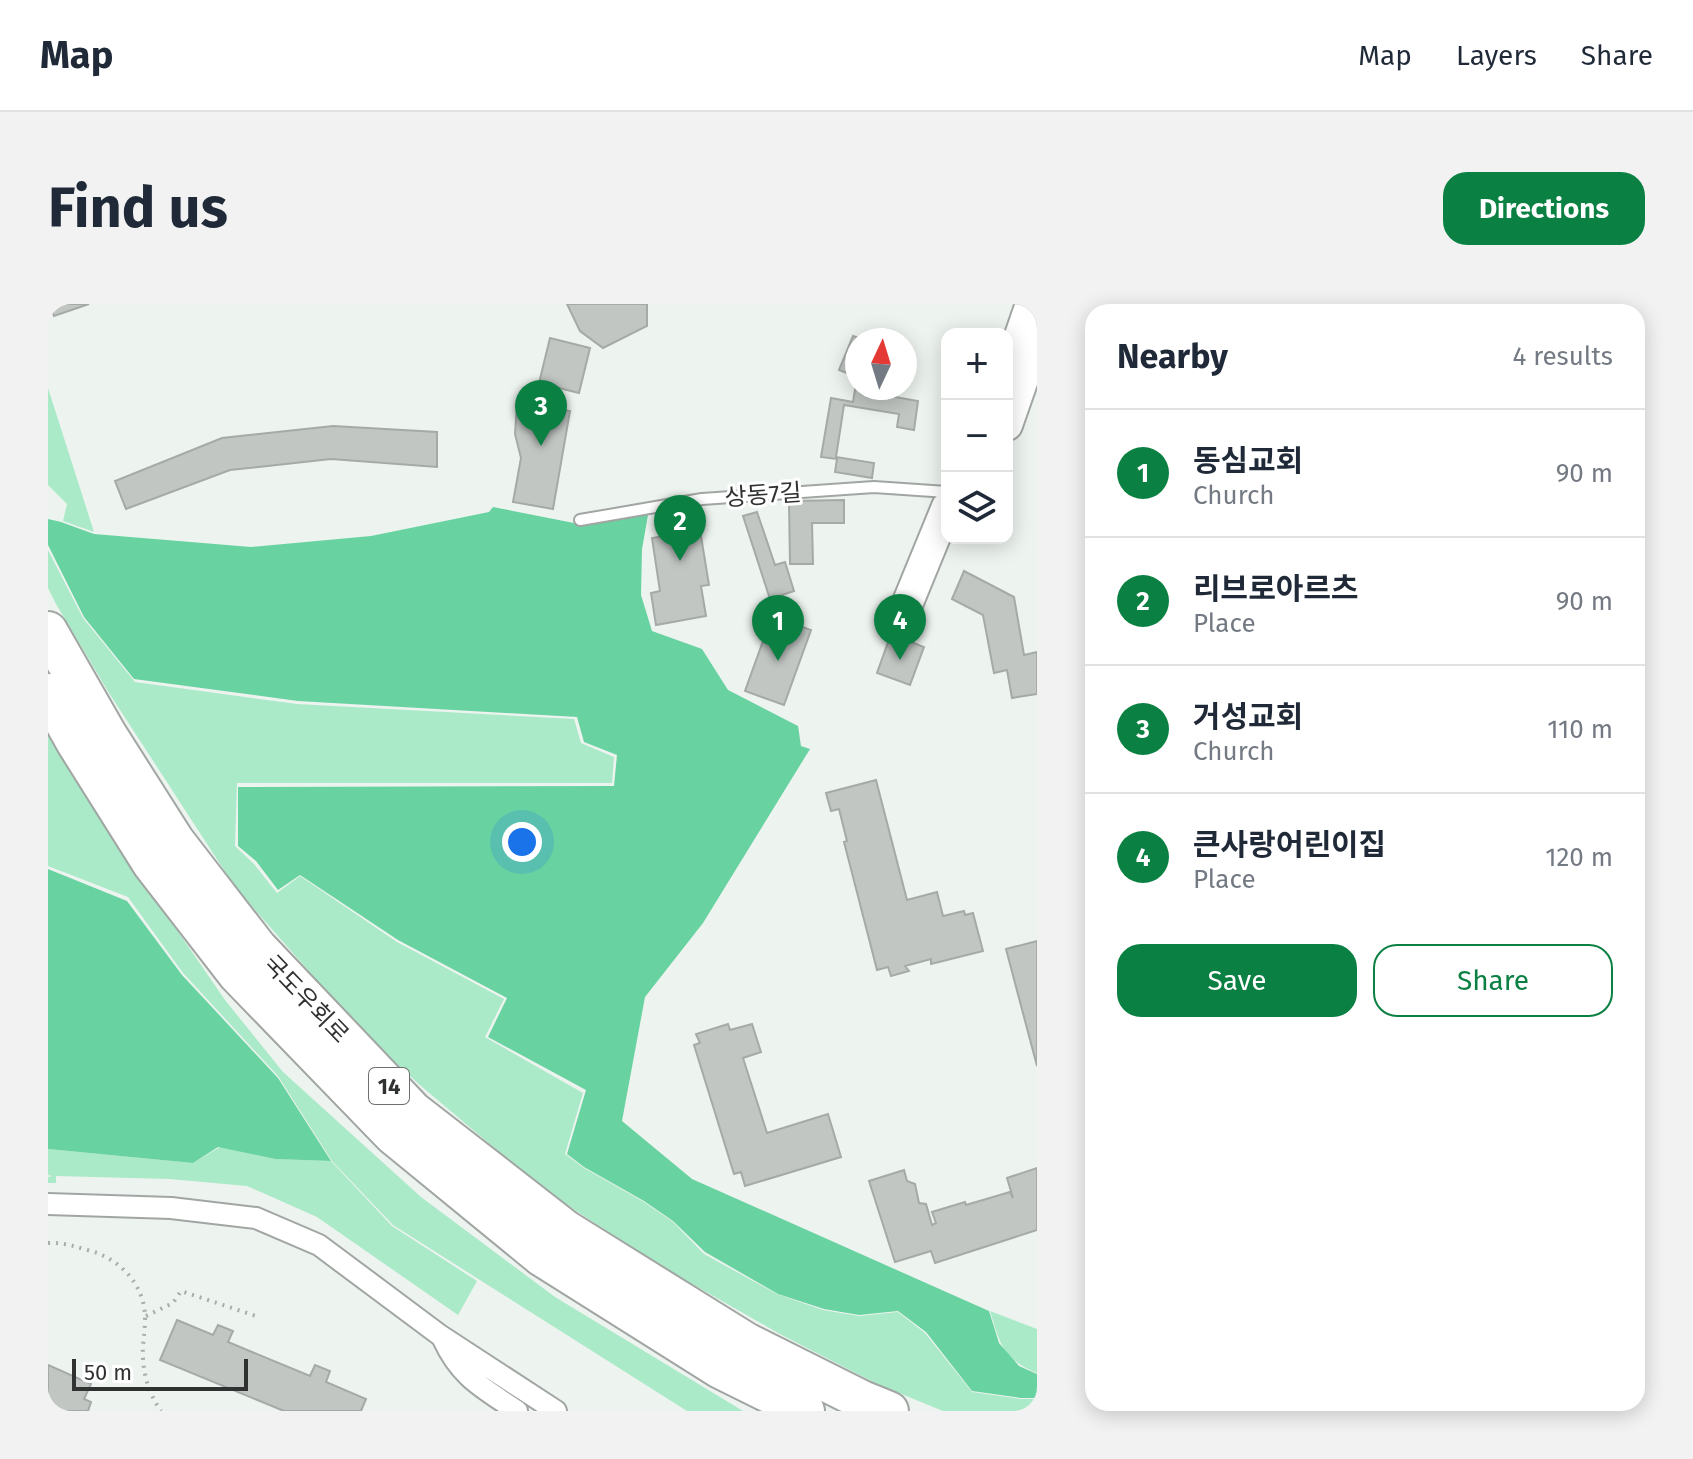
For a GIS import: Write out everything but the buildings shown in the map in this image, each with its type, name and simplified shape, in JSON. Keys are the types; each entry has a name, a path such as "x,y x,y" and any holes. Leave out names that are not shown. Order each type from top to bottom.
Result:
{"highway":[{"name":"국도우회로","path":"48,631 107,734 175,841 257,947 413,1111 566,1230 746,1342 876,1406"},
{"name":"국도우회로","path":"48,693 152,864 237,974 393,1135 542,1257 720,1369 805,1411"}],"street":[{"path":"1013,355 1031,304"},
{"path":"1013,408 1037,339"},
{"path":"941,526 908,629 951,544"},
{"path":"48,1204 171,1208 256,1218 319,1245 441,1336 556,1411"},
{"path":"441,1336 451,1357 468,1378 517,1411"}],"lane":[{"name":"상동7길","path":"580,520 702,499 874,487 941,492"}],"path":[{"path":"48,1243 60,1243 105,1255 131,1276 146,1316 143,1358 150,1395 161,1411"},
{"path":"146,1316 173,1303 181,1291 259,1317"}],"green space":[{"path":"48,388 94,532 63,521 67,504 48,485"},
{"path":"493,507 579,524 648,515 642,549 641,595 652,631 702,649 728,690 798,726 801,746 810,749 703,923 645,997 622,1121 692,1179 989,1311 999,1343 1019,1366 1037,1374 1037,1398 972,1391 926,1332 898,1311 859,1315 824,1309 778,1294 705,1252 673,1221 567,1154 586,1090 488,1037 507,998 398,940 300,875 278,890 256,861 238,846 238,787 614,786 617,755 584,742 577,717 298,701 134,679 84,617 48,545 48,519 94,534 251,547 371,536 489,512"},
{"path":"48,550 83,618 135,682 297,704 574,719 581,743 614,757 612,783 237,783 235,846 277,893 300,876 397,942 504,999 485,1037 583,1093 565,1154 673,1222 704,1254 777,1294 823,1310 859,1316 898,1312 925,1333 972,1392 1037,1399 1037,1411 943,1411 877,1384 778,1333 652,1261 543,1189 421,1086 364,1034 235,887 109,693 56,604 48,588"},
{"path":"48,727 137,872 225,1000 283,1072 421,1197 555,1297 743,1411 687,1411 393,1225 332,1161 278,1076 183,973 128,897 48,866"},
{"path":"48,869 127,901 182,975 278,1078 331,1161 275,1159 218,1147 193,1163 48,1149"},
{"path":"220,1147 275,1159 331,1161 392,1226 477,1281 458,1315 317,1217 247,1186 170,1179 56,1176 56,1183 48,1183 48,1177 52,1176 48,1175 48,1149 193,1163"},
{"path":"990,1311 1037,1329 1037,1373 1017,1362 1004,1349"}],"place":[{"name":"거성교회","path":"541,446"},
{"name":"리브로아르츠","path":"680,561"},
{"name":"큰사랑어린이집","path":"900,660"},
{"name":"동심교회","path":"778,661"}]}
